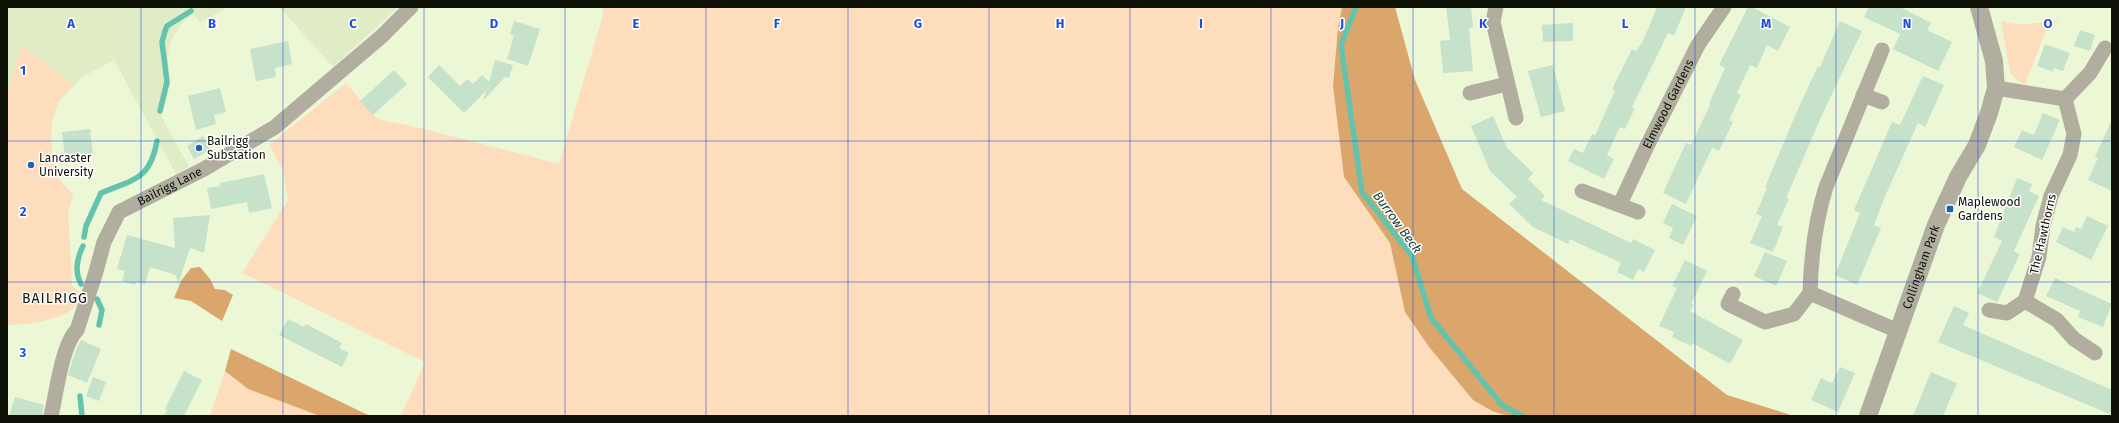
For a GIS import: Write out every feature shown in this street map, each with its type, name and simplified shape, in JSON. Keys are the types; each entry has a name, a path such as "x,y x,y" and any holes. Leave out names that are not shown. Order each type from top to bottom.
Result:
{"street":[{"name":"Bailrigg Lane","path":"51,416 71,336 77,330 104,242 119,212 204,169 275,127 382,36 411,7"},
{"path":"1496,7 1492,22 1516,118"},
{"name":"Elmwood Gardens","path":"1620,204 1648,144 1698,46 1724,7"},
{"name":"Collingham Park","path":"1868,416 1936,225 1958,177 1977,145 1989,113 1996,88 1994,60 1979,7"},
{"path":"1996,88 2064,99 2090,73 2105,48"},
{"path":"1733,294 1728,304 1765,322 1794,314 1810,292 1812,254 1820,208 1863,95 1882,50"},
{"path":"1470,93 1507,84"},
{"path":"1863,95 1882,102"},
{"name":"The Hawthorns","path":"2025,301 2038,257 2043,226 2051,196 2070,154 2074,134 2064,99"},
{"path":"1582,191 1638,212"},
{"path":"1810,292 1898,330"},
{"path":"1989,310 2007,314 2025,301 2057,320 2074,339 2095,353"}],"shaded area":[{"name":"Lancaster University","path":"7,7 228,7 200,23 193,14 182,23 171,40 168,53 169,86 161,116 189,167 176,174 114,60 82,77 58,102 52,122 51,140 54,164 60,180 73,195 68,212 72,286 79,292 75,305 61,315 37,323 7,325"},
{"path":"273,7 398,7 333,67 280,8"},
{"path":"604,7 1342,7 1338,27 1333,86 1344,177 1390,243 1405,312 1429,347 1473,400 1492,411 1508,416 401,416 425,362 242,273 288,200 283,170 269,145 346,83 377,119 424,129 559,164 601,22"},
{"path":"1342,7 1395,7 1415,80 1462,189 1727,395 1794,416 1508,416 1492,411 1473,400 1429,347 1405,312 1390,243 1344,177 1333,86 1338,27"},
{"path":"2060,20 2047,28 2025,84 2019,82 2010,72 2001,21 2018,24 2031,24"},
{"path":"21,45 75,85 65,93 54,111 51,130 51,151 59,179 73,195 68,212 72,286 79,292 76,304 71,310 64,314 55,318 24,324 7,325 7,96"},
{"path":"200,267 210,279 215,289 225,290 233,295 222,321 191,301 174,298 181,281 191,268"},
{"path":"231,349 370,416 320,416 248,389 225,371"},
{"path":"225,371 248,389 320,416 210,416"}],"building":[{"path":"1446,7 1471,7 1473,27 1469,28 1473,71 1443,73 1440,41 1450,40"},
{"path":"1657,7 1686,7 1674,36 1668,33 1632,107 1635,108 1625,129 1620,127 1607,155 1614,159 1604,179 1568,161 1574,149 1583,153 1592,134 1595,135 1615,91 1612,89 1632,49 1636,51 1643,41"},
{"path":"1748,7 1752,7 1790,27 1778,51 1767,45 1757,68 1750,65 1737,93 1741,95 1729,120 1733,122 1719,151 1712,148 1686,204 1663,193 1686,143 1691,145 1710,105 1709,104 1725,68 1719,65"},
{"path":"1869,7 1900,7 1931,23 1927,30 1952,42 1938,71 1893,49 1900,34 1864,17"},
{"path":"514,21 540,29 528,66 507,59 514,36 510,34"},
{"path":"1840,21 1862,31 1822,115 1786,198 1789,199 1777,225 1783,227 1773,252 1750,243 1762,216 1756,214 1767,188 1765,187 1798,109 1818,66 1820,67"},
{"path":"1573,23 1573,41 1543,42 1542,25"},
{"path":"2080,30 2095,35 2090,51 2074,46"},
{"path":"288,41 292,64 275,68 276,77 256,81 250,49"},
{"path":"2045,44 2070,53 2063,71 2054,68 2053,72 2037,66"},
{"path":"495,60 513,65 509,78 505,77 483,101 486,91 464,113 428,77 439,65 460,86 467,79 473,84 482,75 489,82"},
{"path":"1553,65 1565,111 1541,117 1528,71"},
{"path":"394,70 407,84 373,115 360,101"},
{"path":"1923,76 1944,85 1925,127 1918,123 1886,194 1874,225 1881,228 1857,285 1835,275 1860,213 1854,210 1892,122 1900,125"},
{"path":"220,88 226,112 214,115 216,124 196,130 188,96"},
{"path":"2043,113 2060,120 2042,160 2014,147 2022,130 2034,135"},
{"path":"1493,116 1507,148 1533,173 1528,179 1545,196 1541,200 1631,243 1633,239 1655,250 1644,272 1638,269 1633,280 1617,272 1621,263 1570,239 1568,244 1533,227 1509,204 1517,197 1490,171 1471,126"},
{"path":"2112,120 2112,191 2088,180 2098,158 2095,156"},
{"path":"90,129 93,154 65,158 62,132"},
{"name":"Bailrigg Substation","path":"203,136 211,149 194,159 187,146"},
{"path":"264,174 272,208 249,213 247,202 211,209 207,188 220,186 220,183"},
{"path":"2017,178 2032,184 2029,191 2039,196 2014,251 2020,254 1997,302 1977,293 2002,241 1994,237"},
{"path":"1672,204 1697,216 1683,245 1669,238 1673,228 1663,223"},
{"path":"210,215 204,253 190,248 178,285 176,275 150,267 145,284 136,282 135,285 122,281 125,271 117,269 127,235 175,248 173,218"},
{"path":"2087,216 2108,226 2091,260 2056,242 2063,227 2074,232 2076,227 2081,229"},
{"path":"1765,252 1787,261 1776,286 1754,276"},
{"path":"1685,260 1707,271 1691,304 1694,305 1690,311 1743,340 1730,364 1692,343 1691,346 1672,337 1674,332 1659,326 1677,288 1672,286"},
{"path":"2055,278 2112,304 2103,327 2078,317 2080,311 2046,296"},
{"path":"1954,306 1969,313 1963,325 2112,390 2112,415 1938,342"},
{"path":"288,319 304,327 306,324 342,343 339,348 349,353 342,367 279,335"},
{"path":"81,340 101,349 87,383 68,375 76,350"},
{"path":"1840,367 1855,373 1838,412 1811,400 1821,378 1832,383"},
{"path":"184,371 202,380 184,416 164,416 167,410 165,409"},
{"path":"1931,372 1957,383 1943,416 1913,416"},
{"path":"93,377 106,382 99,401 86,396"},
{"path":"15,397 44,405 42,416 9,416"}],"waterway":[{"name":"Burrow Beck","path":"1356,7 1341,45 1362,192 1412,256 1431,318 1502,405 1522,416"},
{"path":"160,111 167,82 162,42 165,31 167,26 191,11"},
{"path":"84,237 86,226 101,193 131,181 145,171 150,164 157,141"},
{"path":"81,284 77,265 83,246"},
{"path":"97,299 102,310 99,325"},
{"path":"80,396 82,416"}],"place":[{"name":"Bailrigg Substation","path":"199,148"},
{"name":"Lancaster University","path":"31,165"},
{"name":"Maplewood Gardens","path":"1950,209"}],"district":[{"name":"BAILRIGG","path":"55,298"}]}
